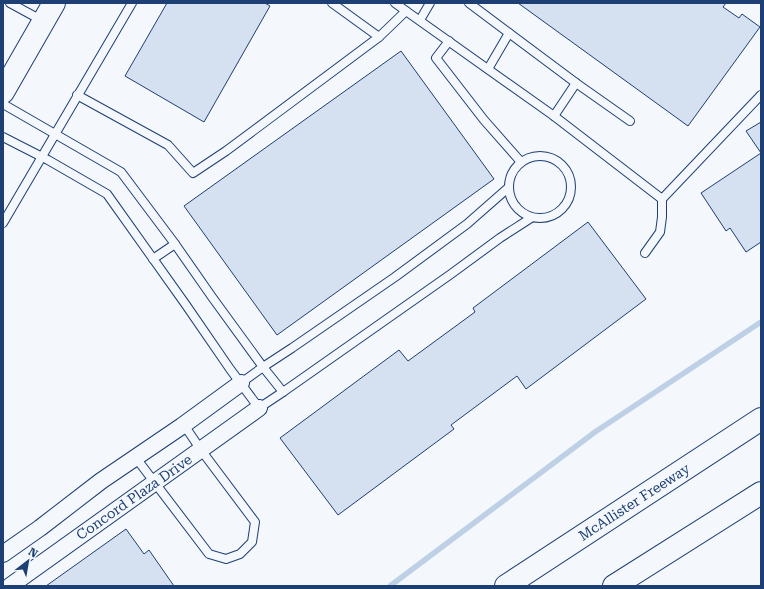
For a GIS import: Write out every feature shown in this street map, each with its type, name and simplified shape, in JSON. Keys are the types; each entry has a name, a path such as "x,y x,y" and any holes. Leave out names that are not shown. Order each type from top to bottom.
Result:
{"main road":[{"path":"3,92 49,12"},
{"name":"McAllister Freeway","path":"506,586 761,419"},
{"path":"614,586 761,493"}],"street":[{"path":"3,554 40,528 101,481 184,425 240,383"},
{"name":"Concord Plaza Drive","path":"10,586 259,408"}],"lane":[{"path":"10,3 49,12"},
{"path":"3,223 132,3"},
{"path":"332,3 379,37"},
{"path":"395,3 554,116 662,199"},
{"path":"420,20 430,3"},
{"path":"469,3 576,83 630,121"},
{"path":"77,95 168,145 193,173 226,151 379,37 406,11"},
{"path":"488,69 509,33"},
{"path":"448,41 436,58 484,120 521,162"},
{"path":"554,116 576,83"},
{"path":"645,253 660,232 662,199 761,95"},
{"path":"3,104 121,172 175,244 263,367 284,392"},
{"path":"3,137 42,157 107,194 259,408 452,274 500,238 531,218"},
{"path":"542,156 561,164 568,173 571,183 570,194 566,204 560,212 551,217 541,219 531,218 522,213 515,206 510,198 508,188 509,178 514,169 521,162 530,157 542,156"},
{"path":"240,383 395,277 467,224 508,188"},
{"path":"153,259 175,244"},
{"path":"136,458 209,554 226,559 240,554 252,542 255,522 184,425"}],"building":[{"path":"167,3 265,3 270,6 204,122 125,76"},
{"path":"518,3 726,3 723,7 739,18 742,14 760,27 688,126"},
{"path":"401,51 494,179 277,335 184,206"},
{"path":"761,122 761,153 746,131"},
{"path":"761,153 761,242 746,252 730,228 726,231 701,193"},
{"path":"588,222 646,299 526,389 517,376 451,425 454,429 338,515 280,438 399,350 408,361 475,312 473,308"},
{"path":"126,529 144,554 149,550 174,586 46,586"}],"waterway":[{"path":"390,586 595,432 761,322"}]}
